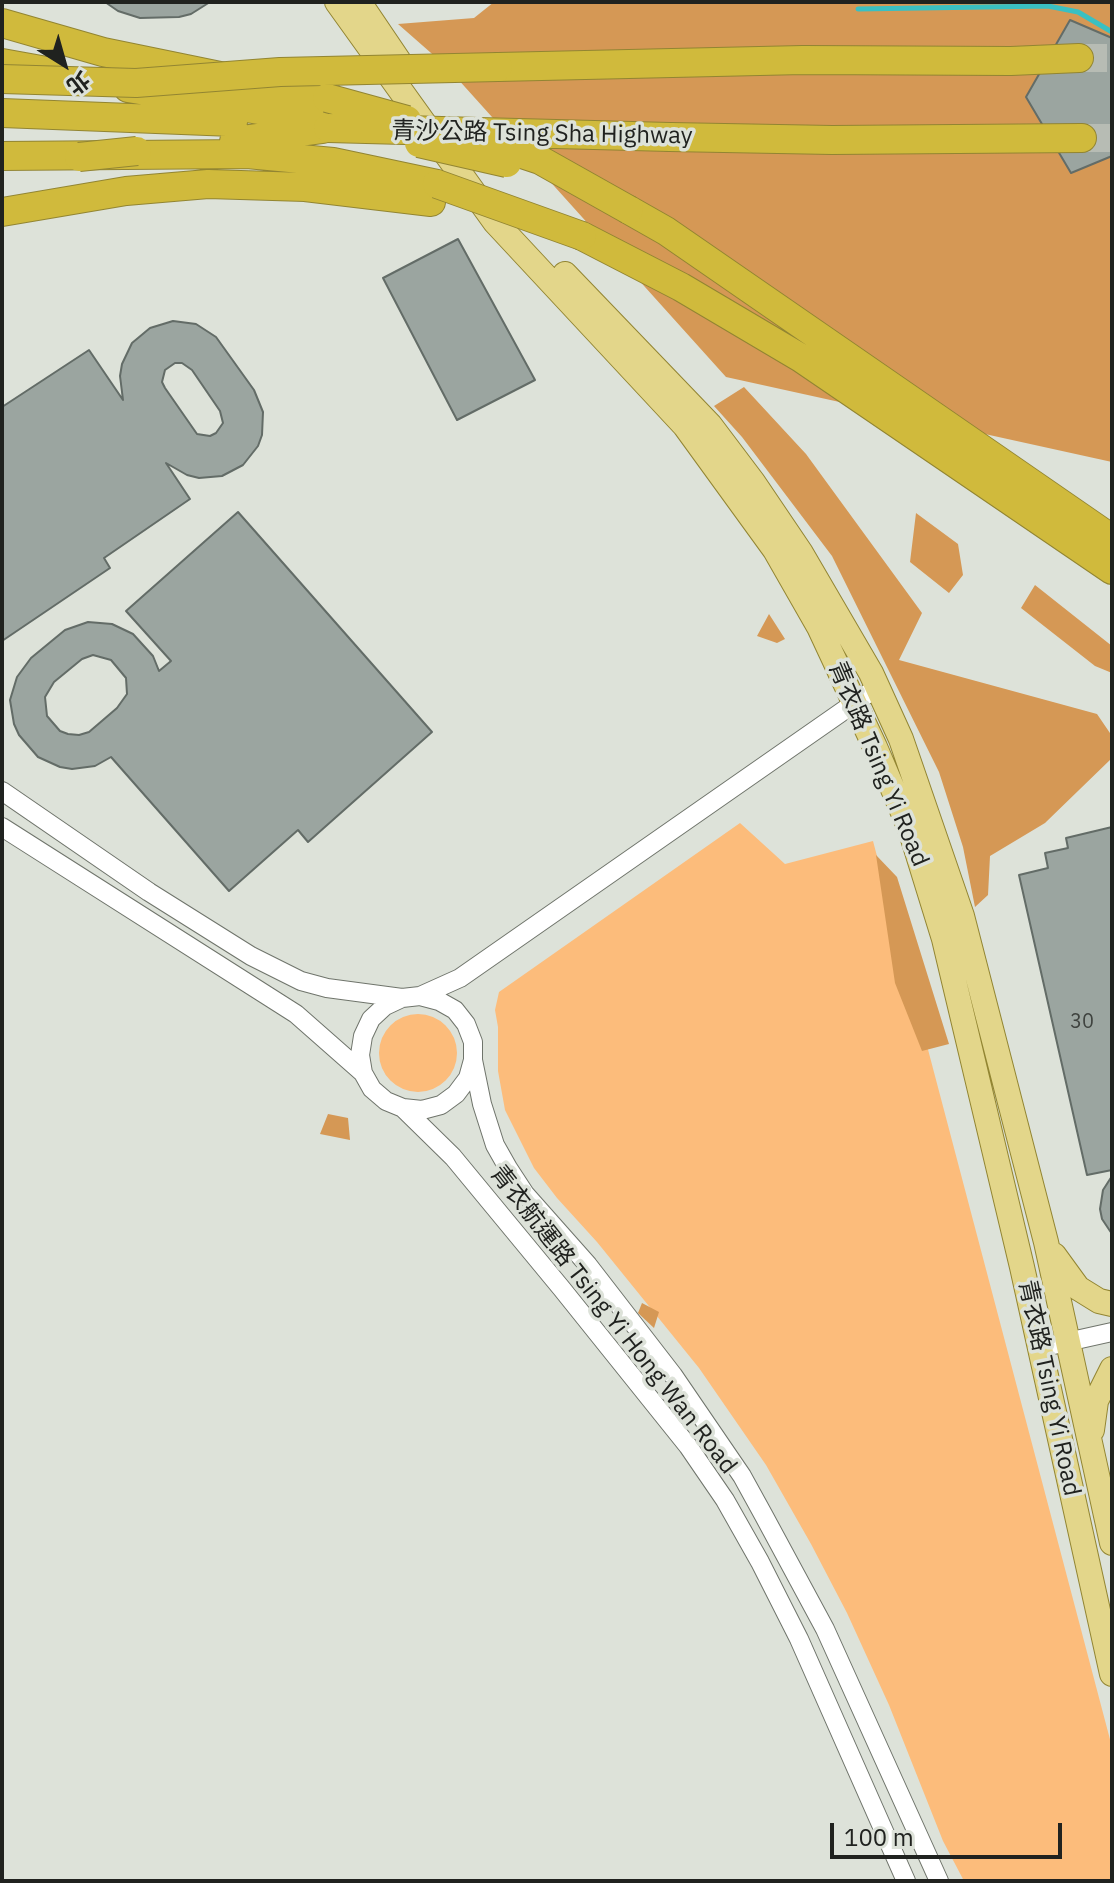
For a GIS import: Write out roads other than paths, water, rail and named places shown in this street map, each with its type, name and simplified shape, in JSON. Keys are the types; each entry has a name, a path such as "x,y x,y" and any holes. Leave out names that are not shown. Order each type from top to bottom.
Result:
{"highway":[{"path":"2,10 62,36 133,55 280,72"},
{"path":"2,23 103,52 327,98 518,151 540,160 690,247 1060,519 1112,570"},
{"path":"2,79 136,83 280,72 803,60 1079,58"},
{"path":"2,63 183,99 324,121 481,157 509,164 629,210"},
{"name":"青沙公路 Tsing Sha Highway","path":"2,113 328,128 832,140 1082,138"},
{"path":"2,169 328,128"},
{"path":"2,156 247,154 333,162 437,184 582,236 681,287 776,342 1060,519 1112,539"},
{"path":"2,212 154,188 254,184 409,199 582,236"}],"main road":[{"name":"青衣路 Tsing Yi Road","path":"337,2 495,222 685,426 775,550 819,627 854,702 910,829 944,939 1040,1348 1112,1674"},
{"name":"青衣路 Tsing Yi Road","path":"359,2 493,200 710,425 801,553 871,673 901,739 962,916 1046,1242 1112,1543"},
{"path":"1046,1242 1078,1288 1099,1301 1112,1304"},
{"path":"1090,1446 1096,1401 1112,1369"}],"street":[{"path":"363,1073 360,1055 363,1036 371,1019 385,1006 460,978 876,688"},
{"path":"2,791 149,892 251,956 301,981 327,988 439,1001 455,1010 466,1024 473,1042 473,1060 468,1078 456,1094 441,1105 422,1110 403,1108 379,1095 363,1073 296,1014 2,827"},
{"path":"455,1010 460,978"},
{"name":"青衣航運路 Tsing Yi Hong Wan Road","path":"473,1060 495,1145 508,1168 525,1194 588,1265 673,1375 742,1476 825,1629 939,1881"},
{"name":"青衣航運路 Tsing Yi Hong Wan Road","path":"403,1108 453,1157 562,1289 688,1446 725,1500 793,1627 906,1881"},
{"path":"1040,1348 1112,1332"}],"waterway":[{"path":"858,9 1048,6 1078,12 1112,32"}],"tunnel":[{"path":"1079,58 1112,58"},
{"path":"1082,138 1112,138"}]}
